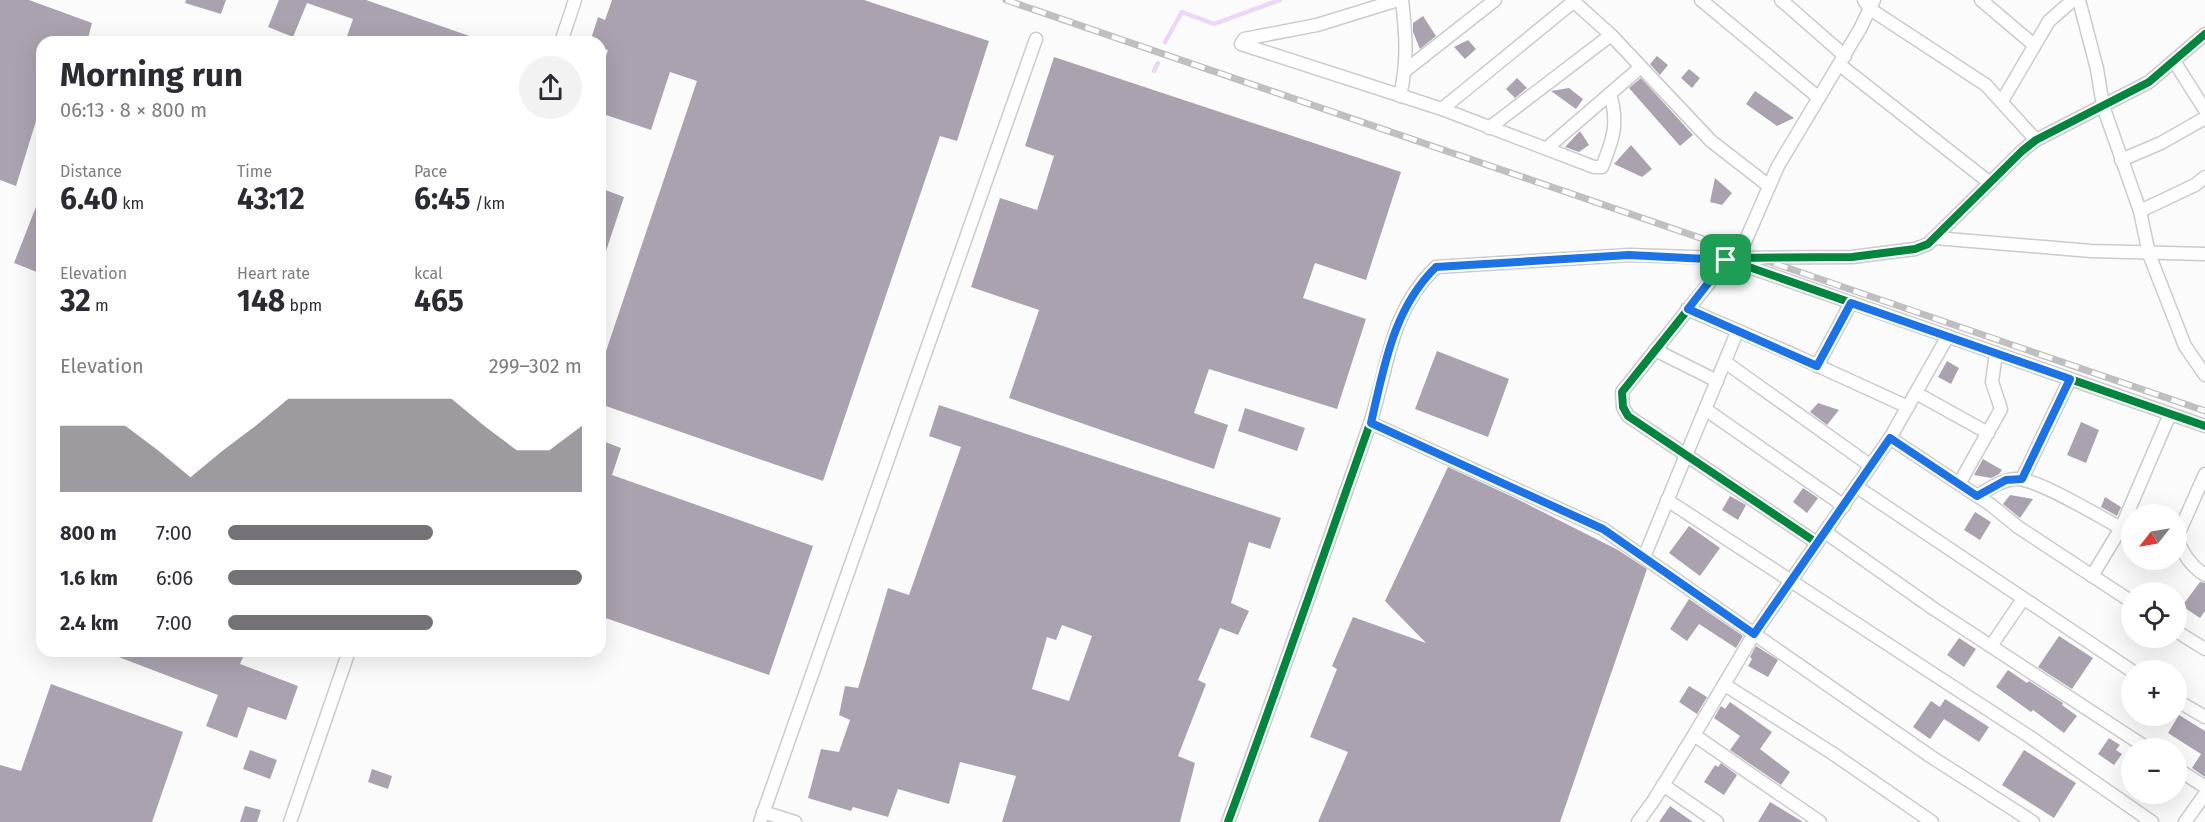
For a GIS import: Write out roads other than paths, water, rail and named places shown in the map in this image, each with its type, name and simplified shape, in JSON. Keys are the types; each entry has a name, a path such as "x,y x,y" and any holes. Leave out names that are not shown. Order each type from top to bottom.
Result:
{"street":[{"path":"563,36 575,0"},
{"path":"1400,96 1406,70 1407,51 1400,0 1317,25 1244,39 1240,44 1400,96 1442,109 1594,168 1602,167 1613,137 1614,108 1610,94"},
{"path":"1406,70 1495,0"},
{"path":"1701,0 1819,98"},
{"path":"1781,0 1842,60 1990,183"},
{"path":"2002,101 2049,21 2073,0"},
{"path":"2079,0 2097,69 2103,106 2140,211 2149,254 2185,346 2205,375"},
{"path":"1442,109 1573,1 1611,35 1711,141 1769,186"},
{"path":"1988,2 2034,45"},
{"path":"1817,543 1628,416 1623,407 1622,392 1688,309 1732,259 1778,166 1842,60 1869,3 1986,85 2036,140"},
{"path":"1228,822 1371,423 1394,335 1410,297 1421,281 1436,267 1629,255 1732,259 1852,257 1915,249 1928,244 1935,238 2036,140 2149,82 2205,34"},
{"path":"1490,128 1611,35"},
{"path":"795,822 762,817 1036,39"},
{"path":"2174,61 2205,110"},
{"path":"1547,148 1641,67"},
{"path":"2121,160 2205,118"},
{"path":"2140,211 2205,177"},
{"path":"1935,238 2091,251 2205,254"},
{"path":"1732,259 1851,303 2205,426"},
{"path":"1817,366 1851,303"},
{"path":"1688,309 1908,407"},
{"path":"1644,556 1737,332"},
{"path":"1638,822 1725,685 1754,634 1890,438 1948,336"},
{"path":"1655,350 1717,381"},
{"path":"1959,484 2001,409 1992,382 1996,353"},
{"path":"1725,362 1871,466"},
{"path":"2022,479 2070,379"},
{"path":"1916,393 1988,433"},
{"path":"1705,409 1844,506"},
{"path":"2131,504 2170,414"},
{"path":"1371,423 1603,529 1930,756 2033,822"},
{"path":"1890,438 2121,595"},
{"path":"2205,474 2177,537 2189,559 2205,575"},
{"path":"1977,496 2006,480 2022,479 2060,495 2121,528 2092,576"},
{"path":"1857,487 2121,664"},
{"path":"1667,500 2030,737 2152,822"},
{"path":"1825,532 1925,603 2132,738"},
{"path":"1991,646 2023,599"},
{"path":"2187,638 2205,649"},
{"path":"290,822 347,657"},
{"path":"1725,685 1832,753 1932,822"},
{"path":"2187,706 2205,717"},
{"path":"1694,735 1820,822"},
{"path":"2187,775 2205,787"},
{"path":"1663,785 1717,822"},
{"path":"2185,822 2205,794"}],"waterway":[{"path":"1165,42 1182,12 1214,24 1280,0"},
{"path":"1154,71 1158,63"}],"railway":[{"path":"1006,0 2205,411"}]}
